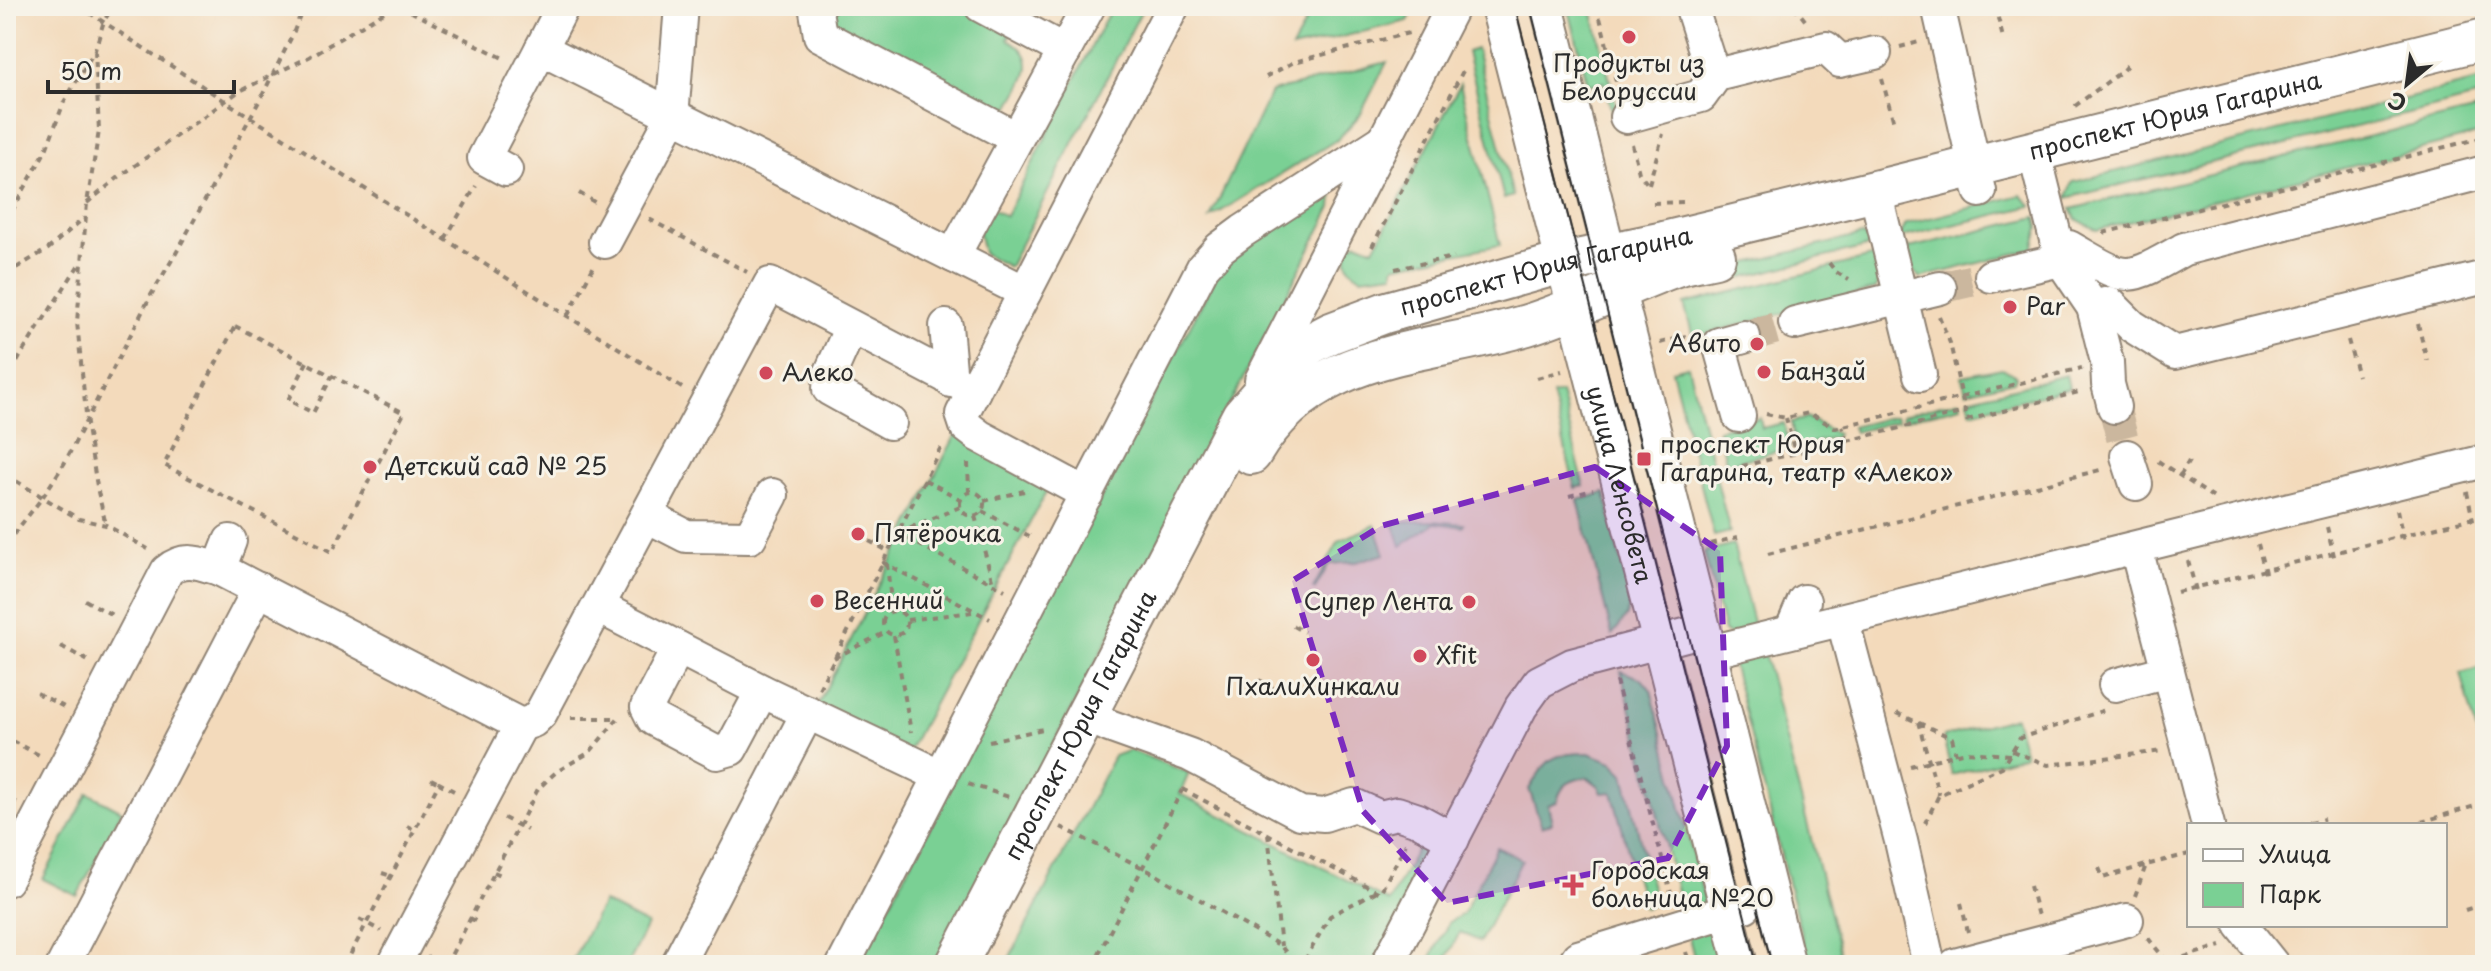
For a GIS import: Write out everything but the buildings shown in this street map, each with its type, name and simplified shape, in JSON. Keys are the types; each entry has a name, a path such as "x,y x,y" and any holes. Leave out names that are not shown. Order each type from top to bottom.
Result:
{"main road":[{"name":"проспект Юрия Гагарина","path":"985,965 1091,723 1242,416 1291,360 1310,344 1331,333 1419,302 1562,263 1878,203 2037,163 2485,39"},
{"name":"проспект Юрия Гагарина","path":"2037,163 2485,66"},
{"name":"проспект Юрия Гагарина","path":"956,965 1091,723 1240,472 1267,429 1292,402 1323,381 1367,363 1525,325 1573,309 1670,268 1878,203"}],"street":[{"path":"495,164 535,60 563,6"},
{"path":"605,242 672,117 681,6"},
{"path":"819,6 816,11 820,35 1016,138"},
{"path":"981,6 1065,51"},
{"path":"953,256 1089,6"},
{"path":"962,395 1025,292 1173,6"},
{"path":"1242,416 1453,6"},
{"name":"улица Ленсовета","path":"1497,6 1741,965"},
{"name":"улица Ленсовета","path":"1547,6 1789,965"},
{"path":"1691,6 1716,75"},
{"path":"1941,7 1976,179"},
{"path":"1626,117 1701,96 1716,75 1826,48 1840,61 1875,53"},
{"path":"535,60 672,117 1025,292"},
{"path":"843,965 929,770 960,741 1203,267 1220,248 1243,231 1384,140"},
{"path":"2037,163 2060,255 2093,307 2107,362 2111,396"},
{"path":"1991,276 2060,255 2069,247 2116,274 2130,276 2144,272 2184,249 2485,172"},
{"path":"1878,203 1923,292 1920,375"},
{"path":"2093,307 2109,303 2132,326 2175,353 2485,277"},
{"path":"394,965 531,719 599,607 770,284 851,327 962,395"},
{"path":"1795,323 1923,292"},
{"path":"946,326 966,426 1087,494"},
{"path":"851,327 830,374 829,389 890,423"},
{"path":"1739,416 1719,344 1744,337"},
{"path":"1387,965 1529,694 1539,682 1552,674 1572,665 1659,641 1707,641 1843,621 2485,461"},
{"path":"647,516 686,536 750,537 772,495"},
{"path":"2136,548 2151,599 2142,677 2186,748 2207,823"},
{"path":"6,880 167,571 182,561 196,562 224,555 259,589 531,719"},
{"path":"63,965 259,589"},
{"path":"1791,631 1804,601"},
{"path":"599,607 762,691 929,770"},
{"path":"1843,621 1906,860 1929,965"},
{"path":"678,648 632,712 653,719 717,753 731,749 762,691"},
{"path":"677,965 808,712"},
{"path":"1091,723 1197,759 1300,813 1324,815 1354,805 1380,817 1397,813 1418,820 1453,839"},
{"path":"1573,965 1578,957 1772,897"},
{"path":"1955,965 2127,920"},
{"path":"2245,931 2273,965"}],"path":[{"path":"79,6 250,117 707,403"},
{"path":"6,222 46,150 64,102 95,50 104,21 113,6"},
{"path":"6,544 42,498 87,420 151,295 273,75 304,6"},
{"path":"87,203 225,101 397,6 535,60"},
{"path":"1995,6 2003,38"},
{"path":"2089,6 2092,16"},
{"path":"1266,77 1294,62 1411,33"},
{"path":"95,50 99,131 87,203 77,322 87,420 106,525"},
{"path":"1372,247 1464,69"},
{"path":"1649,186 1671,105"},
{"path":"2100,234 2485,137"},
{"path":"445,239 479,182 495,164"},
{"path":"624,206 770,284"},
{"path":"6,274 48,249 86,217"},
{"path":"567,316 605,242"},
{"path":"1395,269 1467,255"},
{"path":"6,383 82,260"},
{"path":"1923,292 1950,343 1967,420 2111,396"},
{"path":"2410,294 2427,360"},
{"path":"2341,313 2358,376"},
{"path":"235,326 332,376 404,413 332,552 164,465 235,326"},
{"path":"1650,346 1686,336"},
{"path":"307,362 288,400 313,413 332,376"},
{"path":"1537,378 1569,369"},
{"path":"808,712 948,435 962,395"},
{"path":"1742,466 1965,412"},
{"path":"1786,418 1795,453"},
{"path":"1842,426 1847,441"},
{"path":"2180,476 2189,461"},
{"path":"6,475 79,519 106,525 175,565"},
{"path":"925,480 960,499"},
{"path":"967,493 978,493 984,501 982,511 975,516 966,516 960,507 960,499 967,493"},
{"path":"897,533 960,507"},
{"path":"982,511 1034,539"},
{"path":"2151,599 2485,515"},
{"path":"975,516 993,583"},
{"path":"897,533 1007,591"},
{"path":"869,541 888,551"},
{"path":"884,563 892,611"},
{"path":"884,563 992,621"},
{"path":"907,620 902,613 892,611 886,614 883,621 886,632 894,636 929,770"},
{"path":"907,620 974,611"},
{"path":"894,636 904,631 907,620"},
{"path":"1293,626 1304,632"},
{"path":"834,658 886,632"},
{"path":"1610,655 1690,965"},
{"path":"1906,860 1939,795 2002,767 2020,738 2130,701 2142,677"},
{"path":"1259,680 1273,688"},
{"path":"1862,699 1952,738 1956,754"},
{"path":"531,719 632,712"},
{"path":"446,965 538,789 556,772 590,752 632,712"},
{"path":"1918,722 1939,795"},
{"path":"960,741 993,741 1046,728 1091,723"},
{"path":"1884,773 1966,752 2011,753 2048,765 2186,748"},
{"path":"1093,965 1197,759"},
{"path":"431,779 439,783"},
{"path":"1182,789 1377,891"},
{"path":"2421,822 2485,803"},
{"path":"2307,823 2324,819"},
{"path":"1268,834 1281,946 1292,964 1305,960 1330,916 1377,891 1380,893 1418,820"},
{"path":"407,826 415,830"},
{"path":"2169,850 2171,858"},
{"path":"2099,868 2103,878 2187,854"},
{"path":"2146,865 2127,920 2154,943 2167,962"},
{"path":"1143,869 1281,946"},
{"path":"494,872 503,876"},
{"path":"382,873 391,876"},
{"path":"2465,910 2485,903"},
{"path":"470,918 479,923"},
{"path":"2154,965 2195,954 2245,931"},
{"path":"2195,954 2197,962"},
{"path":"1305,960 1311,965"}],"highlighted area":[{"path":"1595,467 1720,551 1727,746 1668,858 1447,903 1363,811 1292,581 1381,526"}],"green space":[{"path":"830,6 957,6 1011,34 1008,39 1026,55 1027,73 1006,113 998,114 834,33"},
{"path":"1112,6 1144,6 1009,267 983,253 978,231 989,208 1006,216"},
{"path":"1314,6 1416,6 1408,21 1292,49"},
{"path":"1568,6 1591,6 1619,116 1613,117 1604,82 1588,85"},
{"path":"1476,49 1513,196 1504,199 1467,52"},
{"path":"1387,62 1360,115 1338,139 1210,218 1271,92"},
{"path":"2485,79 2485,95 2067,198 2073,182"},
{"path":"1460,84 1500,245 1394,266 1394,273 1361,277 1348,265 1348,248 1357,242 1374,249"},
{"path":"2485,108 2485,133 2097,230 2076,219 2071,209"},
{"path":"1326,194 1333,197 1332,207 939,965 858,965 1215,278 1240,250"},
{"path":"2021,195 2032,206 1899,238 1906,224"},
{"path":"2037,217 2039,228 2033,249 1920,278 1904,260 1901,250"},
{"path":"1862,235 1875,245 1681,292 1678,280"},
{"path":"1880,255 1880,277 1876,289 1693,337 1684,304"},
{"path":"1688,366 1730,532 1714,536 1672,370"},
{"path":"2002,368 2016,376 2014,381 1966,392 1962,376"},
{"path":"2066,375 2069,388 1971,412 1968,399"},
{"path":"1561,393 1584,486 1575,488 1552,395"},
{"path":"1960,400 1961,406 1903,420 1902,415"},
{"path":"1896,416 1898,421 1854,432 1852,427"},
{"path":"1760,418 1762,428 1784,423 1790,448 1727,464 1718,429"},
{"path":"1808,418 1837,434 1796,447 1791,422"},
{"path":"956,434 1050,485 908,752 817,706"},
{"path":"1605,493 1630,600 1627,616 1612,635 1578,500"},
{"path":"1435,521 1464,524 1463,527 1435,523 1401,546 1393,522"},
{"path":"1375,525 1385,554 1356,562 1329,564 1313,588 1339,541"},
{"path":"1733,544 1755,630 1732,636 1724,631 1704,552"},
{"path":"1763,649 1843,965 1809,965 1732,662"},
{"path":"2485,666 2485,760 2484,760 2461,673"},
{"path":"1621,671 1642,679 1651,690 1721,965 1696,965"},
{"path":"2015,717 2025,755 1952,775 1943,737"},
{"path":"1130,750 1189,773 1180,794 1389,902 1426,832 1443,841 1377,965 1006,965 1114,756"},
{"path":"1589,753 1612,762 1624,774 1656,904 1644,908 1612,792 1602,793 1599,786 1587,777 1571,781 1561,791 1557,802 1548,805 1552,823 1542,827 1529,789 1552,759"},
{"path":"88,793 122,811 77,896 43,879"},
{"path":"1497,847 1522,860 1480,942 1460,932 1443,965 1427,965 1449,922 1463,914"},
{"path":"603,902 647,925 627,965 570,965"}],"tunnel":[{"path":"1940,288 1991,276"},
{"path":"1744,337 1795,323"},
{"path":"2114,407 2127,456"}],"tram line":[{"path":"1515,6 1757,965"},
{"path":"1530,6 1772,965"}],"place":[{"name":"Продукты из Белоруссии","path":"1629,37"},
{"name":"Par","path":"2010,307"},
{"name":"Авито","path":"1757,344"},
{"name":"Банзай","path":"1764,372"},
{"name":"Алеко","path":"766,373"},
{"name":"проспект Юрия Гагарина, театр «Алеко»","path":"1644,459"},
{"name":"Детский сад № 25","path":"370,467"},
{"name":"Пятёрочка","path":"858,534"},
{"name":"Весенний","path":"817,601"},
{"name":"Супер Лента","path":"1469,602"},
{"name":"Xfit","path":"1420,656"},
{"name":"ПхалиХинкали","path":"1313,660"},
{"name":"Городская больница №20","path":"1573,885"}]}
